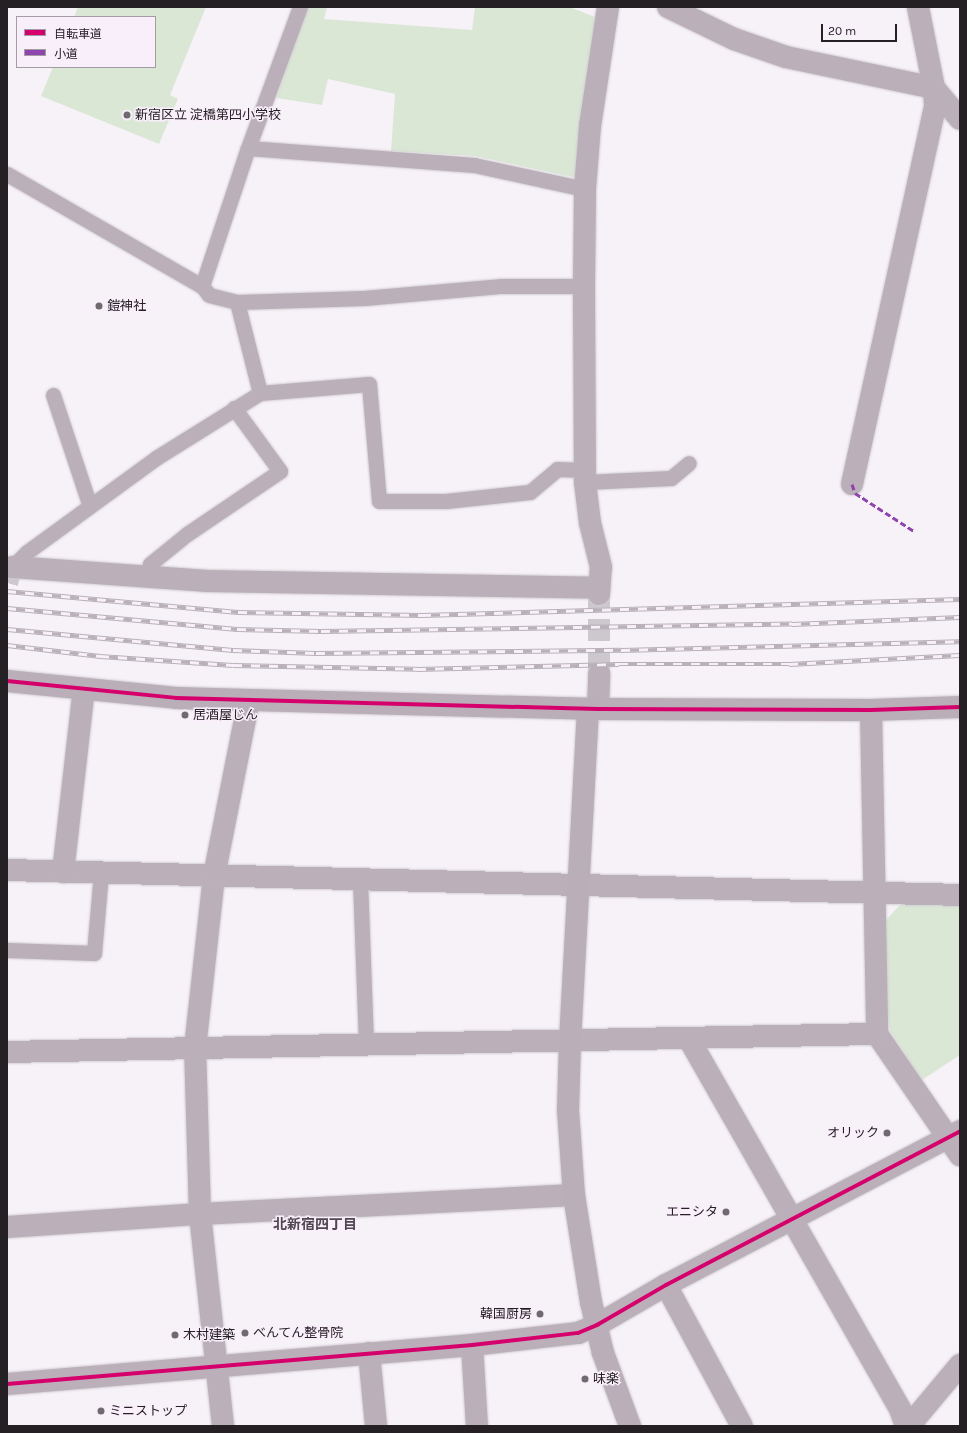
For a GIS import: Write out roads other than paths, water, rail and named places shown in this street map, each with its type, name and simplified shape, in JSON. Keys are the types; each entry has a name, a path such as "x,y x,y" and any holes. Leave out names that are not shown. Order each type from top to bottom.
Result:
{"street":[{"path":"10,567 214,581 599,591 601,566 590,523 585,476 585,189 590,126 608,7"},
{"path":"668,7 734,39 786,57 934,88 960,119"},
{"path":"852,484 935,106 934,88 918,7"},
{"path":"599,674 593,709 578,886 568,1110 574,1195 596,1325 603,1353 630,1426"},
{"path":"7,681 176,698 593,709 871,710 960,708"},
{"path":"63,872 84,689"},
{"path":"223,1426 200,1214 195,1048 214,876 249,700"},
{"path":"7,1384 472,1345 578,1333 596,1325 666,1285 793,1220 956,1142 877,1034 871,710"},
{"path":"7,870 960,895"},
{"path":"7,1052 877,1034"},
{"path":"689,1039 900,1409 906,1426"},
{"path":"7,1227 200,1214 574,1195"},
{"path":"666,1285 742,1426"},
{"path":"472,1345 477,1426"},
{"path":"369,1353 376,1426"},
{"path":"909,1426 960,1365"}],"lane":[{"path":"202,286 248,148 300,7"},
{"path":"248,148 474,165 585,189"},
{"path":"7,174 202,286 209,295 237,302 364,298 502,286 584,286"},
{"path":"237,302 260,393"},
{"path":"10,567 27,552 156,458 260,393 369,384 379,501 446,501 530,492 557,469 585,476 671,478 689,463"},
{"path":"53,395 90,506"},
{"path":"148,577 150,564 187,534 280,471 234,408"},
{"path":"7,950 94,953 101,873"},
{"path":"360,880 366,1044"}],"tunnel":[{"path":"7,583 9,576"},
{"path":"599,594 599,674"}],"railway":[{"path":"7,591 238,612 422,615 960,599"},
{"path":"7,608 237,629 321,631 792,624 960,617"},
{"path":"7,629 233,650 316,653 621,650 960,641"},
{"path":"7,645 100,656 233,665 417,669 619,664 789,664 960,655"}],"place":[{"name":"新宿区立 淀橋第四小学校","path":"127,115"},
{"name":"鎧神社","path":"99,306"},
{"name":"居酒屋じん","path":"185,715"},
{"name":"オリック","path":"887,1133"},
{"name":"エニシタ","path":"726,1212"},
{"name":"韓国厨房","path":"540,1314"},
{"name":"べんてん整骨院","path":"245,1333"},
{"name":"木村建築","path":"175,1335"},
{"name":"味楽","path":"585,1379"},
{"name":"ミニストップ","path":"101,1411"}],"district":[{"name":"北新宿四丁目","path":"315,1225"}]}
